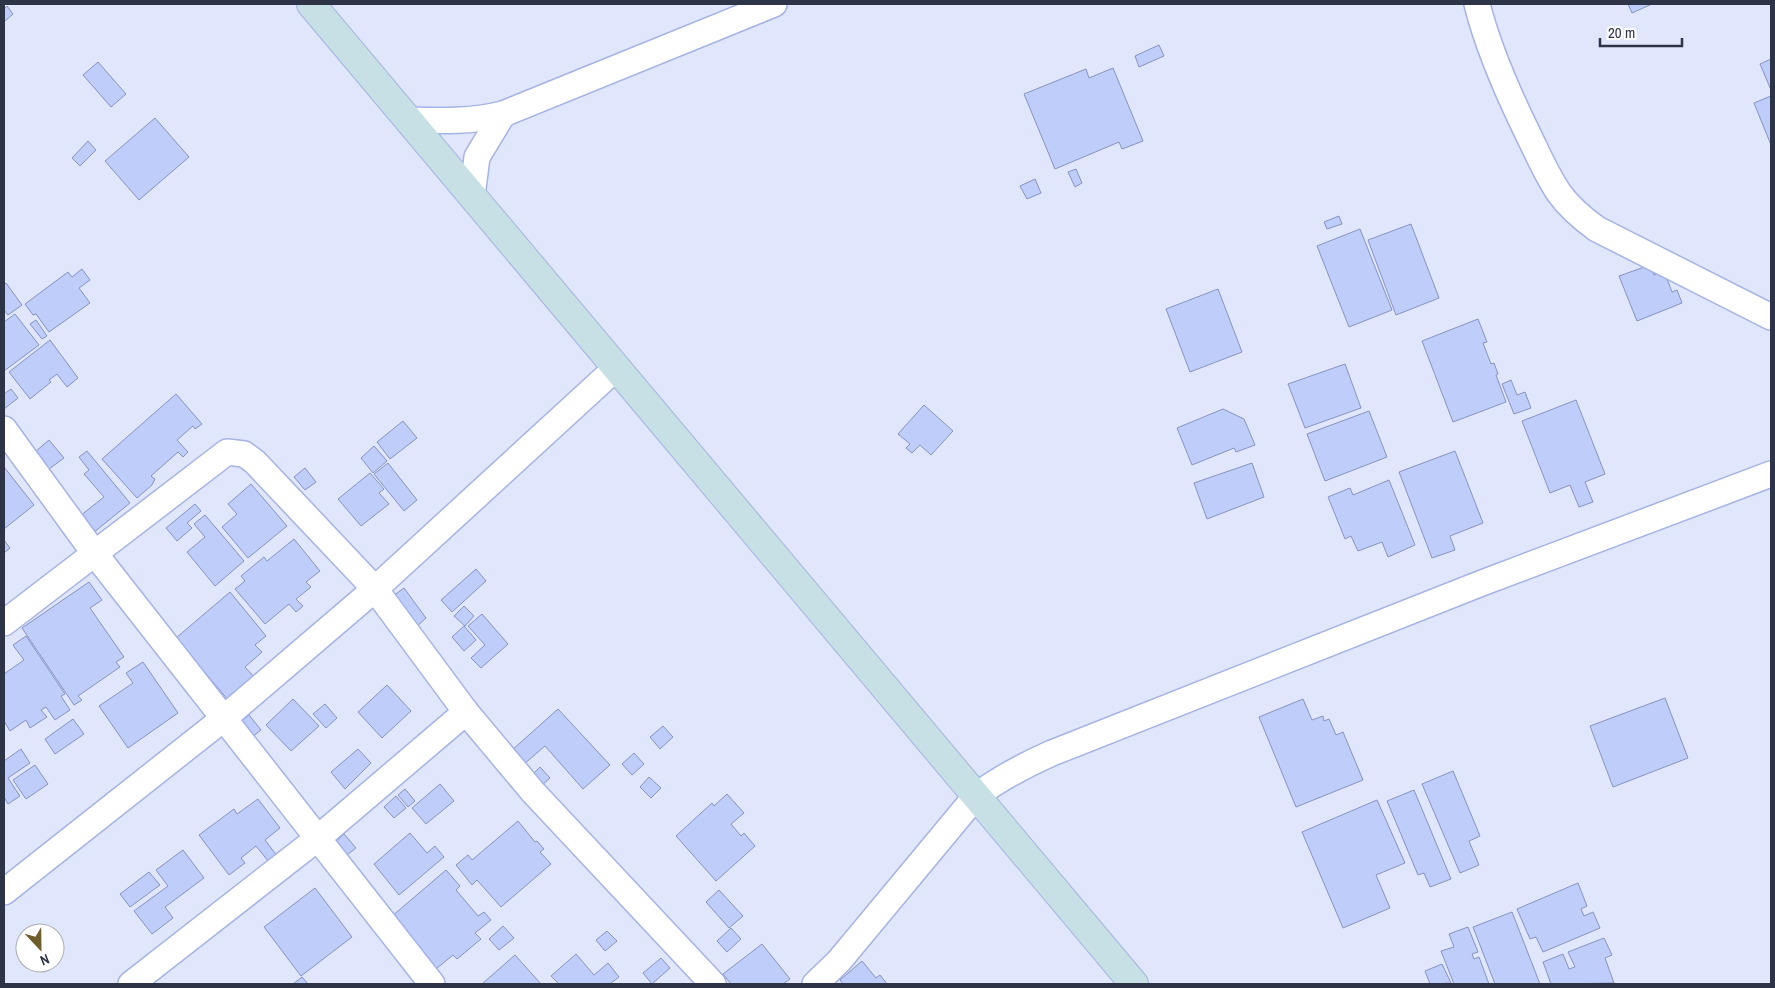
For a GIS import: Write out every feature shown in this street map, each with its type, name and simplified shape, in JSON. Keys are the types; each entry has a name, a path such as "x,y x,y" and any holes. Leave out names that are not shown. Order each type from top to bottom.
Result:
{"street":[{"path":"311,4 1134,984"},
{"path":"408,120 456,122 503,114 774,4"},
{"path":"1477,4 1483,27 1499,68 1538,155 1560,194 1580,217 1597,230 1771,317"},
{"path":"472,196 477,157 503,114"},
{"path":"4,892 223,719 375,589 616,368"},
{"path":"4,430 95,554 432,984"},
{"path":"4,623 227,452 244,454 254,462 375,589 466,712 533,792 713,984"},
{"path":"815,984 844,954 976,796 1009,774 1052,753 1482,583 1771,474"},
{"path":"130,984 318,838 466,712"}],"building":[{"path":"1628,4 1652,4 1632,13"},
{"path":"7,6 13,14 4,22 4,9"},
{"path":"1159,45 1164,56 1139,67 1135,56"},
{"path":"1771,59 1771,90 1760,64"},
{"path":"98,62 126,94 111,107 83,75"},
{"path":"1113,68 1143,141 1122,149 1119,142 1055,169 1024,94 1086,69 1089,78"},
{"path":"1771,96 1771,145 1754,103"},
{"path":"155,118 189,157 139,200 105,161"},
{"path":"88,141 96,150 80,166 72,158"},
{"path":"1076,169 1082,183 1075,187 1068,172"},
{"path":"1035,179 1041,193 1027,199 1020,186"},
{"path":"1339,216 1342,224 1327,229 1324,222"},
{"path":"1411,224 1439,298 1396,315 1368,240"},
{"path":"1360,229 1392,310 1349,327 1317,246"},
{"path":"1650,265 1654,275 1664,271 1672,292 1677,290 1682,303 1637,321 1619,276"},
{"path":"82,269 90,280 79,288 90,303 49,332 36,314 33,315 25,304 68,272 72,277"},
{"path":"6,283 22,305 8,315 4,310 4,285"},
{"path":"1218,289 1242,352 1190,372 1166,309"},
{"path":"15,314 39,345 4,371 4,322"},
{"path":"1478,319 1487,342 1483,343 1491,364 1494,363 1498,374 1496,375 1506,402 1453,422 1422,341"},
{"path":"36,320 47,336 42,339 30,324"},
{"path":"50,340 78,378 67,387 57,374 49,380 51,382 30,399 9,372"},
{"path":"1345,364 1361,408 1305,428 1288,384"},
{"path":"1511,380 1517,395 1525,392 1531,408 1514,414 1502,384"},
{"path":"11,389 18,398 4,409 4,394"},
{"path":"176,394 202,424 195,429 193,426 177,440 188,452 183,457 178,452 151,476 155,479 152,485 137,498 102,459"},
{"path":"1576,400 1605,474 1585,482 1593,502 1579,507 1570,485 1550,493 1522,421"},
{"path":"924,405 953,431 931,455 920,445 912,453 906,448 910,444 898,434"},
{"path":"1223,409 1244,419 1255,445 1236,452 1234,448 1192,465 1177,428"},
{"path":"1369,411 1387,457 1325,481 1307,434"},
{"path":"403,421 417,438 390,459 377,442"},
{"path":"49,440 64,458 49,469 35,452"},
{"path":"374,446 387,461 373,473 361,458"},
{"path":"87,451 130,503 93,533 80,516 104,497 84,474 89,470 79,457"},
{"path":"1455,451 1483,523 1450,536 1455,550 1432,558 1399,472"},
{"path":"388,463 417,500 404,511 374,474"},
{"path":"1252,463 1264,497 1207,519 1194,483"},
{"path":"4,467 34,505 4,529"},
{"path":"305,468 316,482 305,490 294,477"},
{"path":"370,473 384,489 379,493 389,504 361,526 338,499"},
{"path":"1389,480 1415,545 1388,557 1382,542 1358,551 1351,536 1345,539 1328,497 1350,488 1353,495"},
{"path":"251,484 287,526 248,558 222,527 237,514 228,504"},
{"path":"195,504 201,511 187,523 192,528 177,541 166,528"},
{"path":"205,515 244,561 215,586 187,552 205,537 194,524"},
{"path":"294,539 320,571 306,582 311,587 296,599 303,606 296,612 289,604 265,624 235,589 245,581 241,576 264,557 267,561"},
{"path":"4,540 10,548 4,553"},
{"path":"476,569 486,581 452,612 441,600"},
{"path":"89,582 102,600 90,608 124,657 116,662 120,667 78,696 82,700 74,705 22,628"},
{"path":"404,588 426,618 416,627 393,596"},
{"path":"230,592 266,636 255,645 262,652 245,667 255,678 228,700 176,638"},
{"path":"464,606 474,616 465,626 454,616"},
{"path":"482,614 508,644 481,668 471,658 485,645 468,626"},
{"path":"464,626 476,640 464,651 452,637"},
{"path":"26,636 65,694 61,696 70,710 55,720 46,707 41,710 47,717 30,728 26,720 10,731 4,721 4,674 24,660 13,645"},
{"path":"143,662 178,713 128,748 99,706 133,683 126,673"},
{"path":"387,685 411,711 382,738 358,712"},
{"path":"1665,698 1688,758 1613,787 1590,726"},
{"path":"293,699 319,726 291,751 266,725"},
{"path":"1303,699 1312,720 1323,716 1324,721 1329,719 1336,735 1343,732 1363,780 1296,807 1259,717"},
{"path":"325,704 337,718 326,728 313,714"},
{"path":"558,709 610,765 583,789 545,746 523,765 511,751"},
{"path":"249,715 261,730 247,741 235,726"},
{"path":"73,719 84,734 55,754 45,739"},
{"path":"663,726 673,737 660,749 650,737"},
{"path":"21,749 30,763 8,778 20,796 8,804 4,797 4,761"},
{"path":"358,749 371,763 345,789 331,772"},
{"path":"634,753 644,764 632,775 622,764"},
{"path":"35,765 48,784 26,799 13,780"},
{"path":"540,767 550,778 541,786 532,775"},
{"path":"1453,771 1480,836 1469,841 1479,865 1460,873 1422,784"},
{"path":"649,777 661,788 651,798 640,787"},
{"path":"440,784 454,801 426,824 412,808"},
{"path":"405,789 415,801 408,807 398,795"},
{"path":"1414,790 1451,879 1430,887 1424,873 1418,875 1387,801"},
{"path":"727,794 744,813 731,824 741,836 744,833 755,846 716,881 676,836 712,803 714,806"},
{"path":"396,796 406,808 394,818 384,807"},
{"path":"258,799 280,828 265,840 277,856 269,862 256,846 241,858 245,863 229,875 199,835 234,809 237,814"},
{"path":"1377,800 1405,863 1376,875 1390,908 1343,928 1302,832"},
{"path":"518,821 535,842 537,841 544,849 540,852 551,864 501,907 477,880 472,885 456,865 468,855 472,860"},
{"path":"410,833 427,853 435,846 444,857 399,895 374,864"},
{"path":"344,834 356,848 342,859 331,846"},
{"path":"183,850 204,878 165,907 173,918 152,934 134,911 168,886 156,870"},
{"path":"446,870 460,886 456,890 478,916 484,912 491,920 475,933 481,939 457,959 453,955 436,969 391,917"},
{"path":"149,872 160,885 130,907 120,894"},
{"path":"1578,883 1587,906 1581,909 1584,916 1593,912 1600,928 1543,952 1536,937 1530,939 1517,909"},
{"path":"315,888 352,937 301,976 264,927"},
{"path":"719,890 743,916 729,928 706,902"},
{"path":"1512,912 1540,984 1495,984 1473,927"},
{"path":"503,926 514,938 499,950 489,939"},
{"path":"1468,927 1478,952 1472,954 1474,959 1479,957 1489,984 1454,984 1441,951 1454,947 1449,934"},
{"path":"731,928 741,939 727,952 717,941"},
{"path":"607,931 617,941 605,951 596,940"},
{"path":"1604,938 1612,955 1605,958 1614,983 1551,984 1543,962 1563,954 1569,969 1575,967 1568,952"},
{"path":"762,944 790,979 783,984 731,984 723,974"},
{"path":"576,954 594,975 608,963 619,977 610,984 559,984 551,976"},
{"path":"515,955 541,984 482,984"},
{"path":"661,958 670,968 652,984 643,973"},
{"path":"862,961 876,978 880,975 887,984 843,984 840,980"},
{"path":"1442,964 1451,983 1430,984 1425,971"},
{"path":"302,977 308,984 293,984"}]}
